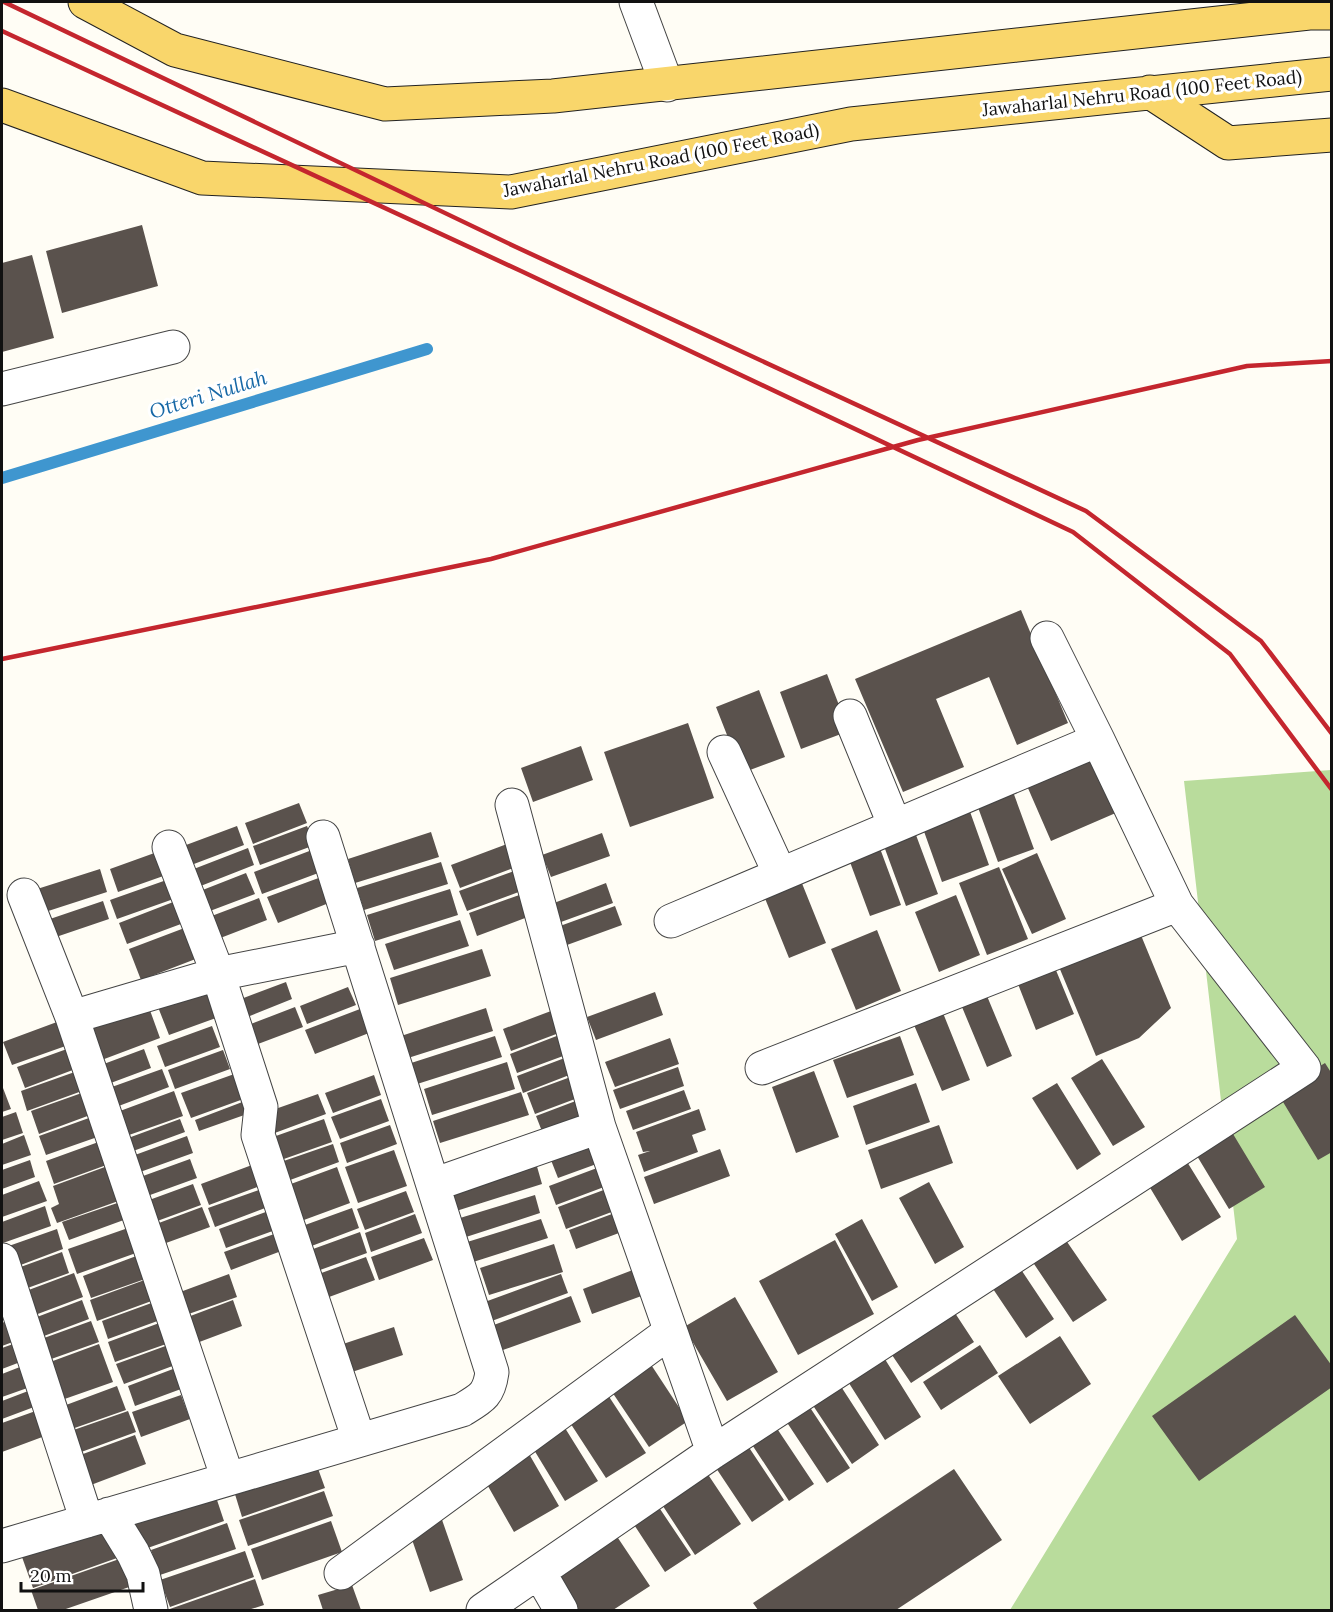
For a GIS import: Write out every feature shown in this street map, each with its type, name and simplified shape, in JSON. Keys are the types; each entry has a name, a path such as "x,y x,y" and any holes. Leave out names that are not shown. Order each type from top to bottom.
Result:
{"main road":[{"path":"85,2 175,50 385,104 553,96 667,85 1322,9"},
{"name":"Jawaharlal Nehru Road (100 Feet Road)","path":"2,105 202,178 511,192 851,124 1332,74"},
{"path":"1150,92 1228,143 1332,135"}],"street":[{"path":"636,2 667,85"},
{"path":"2,389 173,347"},
{"path":"483,1611 713,1452 1304,1068 1177,905 1047,638"},
{"path":"850,716 896,826"},
{"path":"671,921 1098,740"},
{"path":"724,752 780,874"},
{"path":"512,805 599,1127 713,1452"},
{"path":"2,1546 462,1410 478,1400 490,1387 492,1371 323,837"},
{"path":"169,847 218,974 261,1107 258,1135 359,1440"},
{"path":"24,895 72,1017 228,1479"},
{"path":"762,1068 1177,905"},
{"path":"72,1017 218,974 358,946"},
{"path":"434,1185 599,1127"},
{"path":"2,1260 98,1518 133,1553 143,1574 151,1611"},
{"path":"341,1573 670,1332"},
{"path":"539,1572 561,1611"}],"green space":[{"path":"1331,770 1331,1610 1010,1610 1237,1239 1184,781"}],"building":[{"path":"142,225 158,286 62,313 46,251"},
{"path":"32,255 54,338 2,352 2,263"},
{"path":"1021,610 1068,723 1017,745 989,677 936,699 964,767 903,792 855,679"},
{"path":"827,674 849,731 801,749 780,692"},
{"path":"759,690 785,757 742,773 716,707"},
{"path":"688,723 714,798 630,827 604,752"},
{"path":"581,746 593,780 533,802 521,768"},
{"path":"1091,750 1118,812 1051,841 1024,779"},
{"path":"1012,789 1034,849 998,862 976,802"},
{"path":"299,803 307,823 253,844 245,823"},
{"path":"968,806 989,865 942,882 921,823"},
{"path":"237,826 244,845 186,867 178,848"},
{"path":"307,826 315,845 260,865 253,846"},
{"path":"913,827 938,894 906,906 881,838"},
{"path":"431,832 439,857 355,883 348,859"},
{"path":"602,833 610,856 551,877 542,855"},
{"path":"878,843 901,905 870,916 847,854"},
{"path":"507,844 516,867 460,888 451,865"},
{"path":"248,848 254,865 193,889 186,872"},
{"path":"312,850 321,872 262,894 254,872"},
{"path":"160,851 169,874 118,892 110,869"},
{"path":"1037,853 1066,919 1032,934 1002,869"},
{"path":"441,862 448,884 364,910 357,888"},
{"path":"999,867 1028,939 987,955 959,883"},
{"path":"100,869 107,892 42,913 34,890"},
{"path":"517,870 524,890 467,911 459,891"},
{"path":"797,871 826,943 789,958 760,886"},
{"path":"246,873 255,894 202,914 195,893"},
{"path":"324,876 334,901 278,923 267,897"},
{"path":"175,877 182,896 117,919 110,900"},
{"path":"606,883 613,903 561,922 554,903"},
{"path":"450,889 458,915 375,941 367,915"},
{"path":"525,893 533,915 477,936 469,913"},
{"path":"956,895 980,955 939,972 915,912"},
{"path":"259,898 267,920 210,942 201,920"},
{"path":"181,899 189,921 127,944 119,923"},
{"path":"103,901 109,919 56,937 50,919"},
{"path":"615,906 622,925 567,945 560,926"},
{"path":"460,920 469,946 394,970 385,944"},
{"path":"195,924 206,955 141,980 129,949"},
{"path":"1138,928 1171,1008 1139,1038 1096,1056 1057,962"},
{"path":"877,930 901,991 856,1010 831,949"},
{"path":"482,949 491,976 398,1005 390,978"},
{"path":"1053,963 1074,1014 1036,1030 1016,979"},
{"path":"215,981 227,1014 169,1035 156,1002"},
{"path":"286,982 292,999 240,1020 233,1002"},
{"path":"348,987 356,1005 307,1024 300,1006"},
{"path":"655,992 663,1015 596,1040 587,1017"},
{"path":"987,996 1012,1056 987,1067 962,1007"},
{"path":"147,1002 160,1038 99,1061 86,1025"},
{"path":"295,1007 303,1027 245,1049 238,1029"},
{"path":"486,1008 493,1031 408,1058 401,1036"},
{"path":"559,1008 567,1030 511,1051 503,1029"},
{"path":"360,1009 369,1033 315,1054 305,1030"},
{"path":"943,1013 970,1080 942,1091 914,1025"},
{"path":"65,1019 74,1043 12,1065 3,1042"},
{"path":"212,1026 220,1047 165,1067 157,1046"},
{"path":"567,1032 574,1052 517,1073 510,1054"},
{"path":"495,1036 502,1057 414,1085 408,1064"},
{"path":"900,1036 914,1075 847,1098 833,1060"},
{"path":"670,1038 679,1064 615,1087 605,1062"},
{"path":"78,1045 86,1065 25,1088 17,1067"},
{"path":"144,1049 151,1068 100,1087 93,1068"},
{"path":"223,1050 230,1069 175,1089 168,1070"},
{"path":"570,1056 577,1072 523,1093 517,1076"},
{"path":"1102,1059 1145,1127 1113,1146 1071,1078"},
{"path":"507,1062 515,1089 432,1115 424,1089"},
{"path":"1325,1063 1332,1074 1332,1152 1318,1160 1277,1092"},
{"path":"678,1067 684,1086 620,1109 613,1090"},
{"path":"86,1068 93,1087 27,1111 21,1091"},
{"path":"162,1069 169,1087 116,1107 109,1088"},
{"path":"814,1071 839,1137 796,1153 772,1087"},
{"path":"240,1072 249,1097 191,1118 181,1093"},
{"path":"374,1075 381,1095 333,1113 325,1093"},
{"path":"576,1075 583,1096 535,1114 527,1093"},
{"path":"916,1083 930,1122 866,1145 853,1106"},
{"path":"1057,1083 1101,1154 1077,1170 1032,1098"},
{"path":"2,1089 11,1109 2,1112"},
{"path":"93,1089 101,1111 39,1134 31,1111"},
{"path":"684,1090 691,1109 633,1130 626,1111"},
{"path":"174,1091 183,1116 129,1135 120,1111"},
{"path":"521,1092 529,1115 440,1143 433,1121"},
{"path":"318,1094 326,1114 272,1134 264,1113"},
{"path":"381,1099 389,1121 340,1139 331,1117"},
{"path":"581,1099 590,1122 545,1139 536,1116"},
{"path":"245,1101 250,1113 199,1131 195,1120"},
{"path":"699,1109 706,1130 692,1135 698,1152 644,1172 638,1155 650,1151 643,1152 636,1132"},
{"path":"16,1112 23,1133 2,1140 2,1117"},
{"path":"100,1114 106,1134 46,1155 39,1136"},
{"path":"180,1119 185,1132 125,1154 120,1141"},
{"path":"324,1119 332,1142 281,1160 273,1137"},
{"path":"1227,1124 1265,1187 1229,1209 1191,1146"},
{"path":"390,1125 397,1144 347,1163 340,1143"},
{"path":"939,1125 953,1163 881,1189 868,1150"},
{"path":"592,1133 602,1162 558,1178 547,1150"},
{"path":"24,1135 31,1155 2,1165 2,1144"},
{"path":"187,1136 193,1153 129,1176 124,1159"},
{"path":"104,1140 112,1163 54,1184 46,1161"},
{"path":"333,1144 339,1162 282,1183 275,1164"},
{"path":"720,1149 730,1176 654,1204 644,1177"},
{"path":"394,1150 407,1186 358,1203 345,1167"},
{"path":"1181,1152 1221,1217 1182,1241 1143,1176"},
{"path":"534,1156 542,1184 453,1212 444,1185"},
{"path":"190,1159 197,1178 139,1199 132,1180"},
{"path":"30,1160 35,1177 2,1189 2,1170"},
{"path":"260,1162 268,1183 209,1205 201,1184"},
{"path":"113,1164 124,1199 57,1223 51,1208 59,1204 53,1186"},
{"path":"337,1167 350,1203 293,1224 280,1188"},
{"path":"597,1168 604,1187 556,1205 549,1186"},
{"path":"39,1181 47,1201 2,1217 2,1195"},
{"path":"929,1182 964,1247 935,1264 899,1198"},
{"path":"193,1184 201,1205 149,1224 141,1203"},
{"path":"267,1187 273,1205 215,1227 208,1208"},
{"path":"609,1188 617,1210 566,1229 558,1207"},
{"path":"406,1191 414,1212 365,1230 357,1209"},
{"path":"535,1195 540,1213 466,1237 460,1218"},
{"path":"126,1200 132,1217 69,1240 62,1222"},
{"path":"45,1206 51,1226 3,1243 2,1222"},
{"path":"202,1207 210,1227 155,1247 148,1227"},
{"path":"352,1208 359,1228 301,1250 294,1229"},
{"path":"274,1209 281,1228 226,1248 219,1229"},
{"path":"620,1211 627,1230 576,1249 569,1230"},
{"path":"415,1214 422,1233 371,1252 365,1233"},
{"path":"541,1219 548,1238 470,1263 464,1243"},
{"path":"862,1219 898,1287 872,1301 835,1234"},
{"path":"128,1228 136,1253 77,1274 68,1249"},
{"path":"57,1229 63,1249 10,1269 3,1248"},
{"path":"360,1232 367,1253 309,1274 302,1253"},
{"path":"277,1233 284,1250 231,1270 224,1252"},
{"path":"1061,1233 1107,1300 1073,1322 1028,1255"},
{"path":"424,1238 433,1260 379,1280 371,1257"},
{"path":"835,1240 874,1314 798,1355 759,1281"},
{"path":"554,1244 563,1272 489,1295 480,1268"},
{"path":"62,1252 69,1273 22,1290 15,1269"},
{"path":"139,1255 148,1278 91,1298 83,1276"},
{"path":"366,1257 375,1280 321,1300 313,1276"},
{"path":"1014,1259 1054,1319 1026,1338 985,1277"},
{"path":"638,1268 647,1294 592,1314 583,1289"},
{"path":"74,1273 83,1297 35,1315 26,1291"},
{"path":"229,1274 237,1297 180,1317 172,1295"},
{"path":"561,1274 568,1293 489,1322 482,1303"},
{"path":"150,1278 157,1299 97,1321 90,1300"},
{"path":"571,1296 581,1322 500,1351 491,1326"},
{"path":"735,1297 778,1372 727,1401 684,1327"},
{"path":"82,1300 89,1319 36,1339 29,1320"},
{"path":"233,1300 242,1326 194,1344 185,1318"},
{"path":"157,1301 163,1319 108,1339 102,1321"},
{"path":"955,1313 974,1342 911,1383 892,1355"},
{"path":"1295,1315 1332,1366 1332,1387 1199,1481 1152,1416"},
{"path":"11,1319 18,1340 2,1346 2,1323"},
{"path":"91,1321 99,1342 40,1363 33,1342"},
{"path":"162,1322 169,1343 115,1362 108,1342"},
{"path":"394,1327 403,1355 343,1375 334,1347"},
{"path":"1060,1336 1091,1384 1030,1424 998,1376"},
{"path":"16,1343 23,1361 2,1369 2,1348"},
{"path":"99,1344 113,1382 56,1402 42,1365"},
{"path":"171,1344 178,1364 124,1384 116,1364"},
{"path":"980,1345 998,1373 941,1410 923,1382"},
{"path":"883,1356 921,1417 885,1440 847,1380"},
{"path":"646,1357 688,1421 649,1447 606,1383"},
{"path":"25,1365 33,1386 2,1397 2,1374"},
{"path":"173,1369 181,1389 135,1406 128,1386"},
{"path":"840,1385 879,1445 852,1464 812,1404"},
{"path":"117,1386 126,1410 66,1431 58,1408"},
{"path":"36,1388 42,1404 2,1419 2,1401"},
{"path":"604,1389 646,1453 606,1478 565,1415"},
{"path":"181,1395 190,1419 141,1437 132,1412"},
{"path":"809,1406 850,1468 827,1483 786,1421"},
{"path":"44,1408 53,1433 2,1452 2,1423"},
{"path":"128,1411 136,1432 73,1455 65,1433"},
{"path":"560,1420 598,1481 565,1501 528,1440"},
{"path":"772,1421 814,1484 789,1501 747,1437"},
{"path":"135,1435 146,1464 83,1488 72,1458"},
{"path":"744,1440 784,1500 752,1522 712,1462"},
{"path":"525,1447 559,1506 514,1532 480,1472"},
{"path":"316,1463 325,1488 242,1517 234,1491"},
{"path":"703,1467 741,1524 695,1555 657,1497"},
{"path":"954,1469 1002,1540 896,1610 758,1610 753,1603"},
{"path":"214,1491 224,1521 142,1550 132,1520"},
{"path":"324,1491 333,1516 248,1546 239,1520"},
{"path":"654,1500 691,1555 665,1572 629,1517"},
{"path":"440,1514 463,1580 430,1592 407,1525"},
{"path":"331,1521 342,1552 262,1580 251,1549"},
{"path":"227,1523 236,1549 160,1575 151,1550"},
{"path":"106,1528 117,1558 33,1588 22,1557"},
{"path":"612,1529 650,1586 613,1610 565,1610 542,1576"},
{"path":"245,1551 254,1577 170,1607 160,1580"},
{"path":"125,1557 135,1585 63,1610 38,1610 31,1590"},
{"path":"255,1579 264,1605 248,1610 167,1610"},
{"path":"352,1585 361,1610 323,1610 318,1595"}],"waterway":[{"name":"Otteri Nullah","path":"2,478 427,349"}],"railway":[{"path":"4,2 516,247 1086,511 1261,641 1332,734"},
{"path":"2,31 521,271 1073,532 1230,654 1332,790"},
{"path":"2,659 491,559 918,440 1247,366 1332,361"}]}
